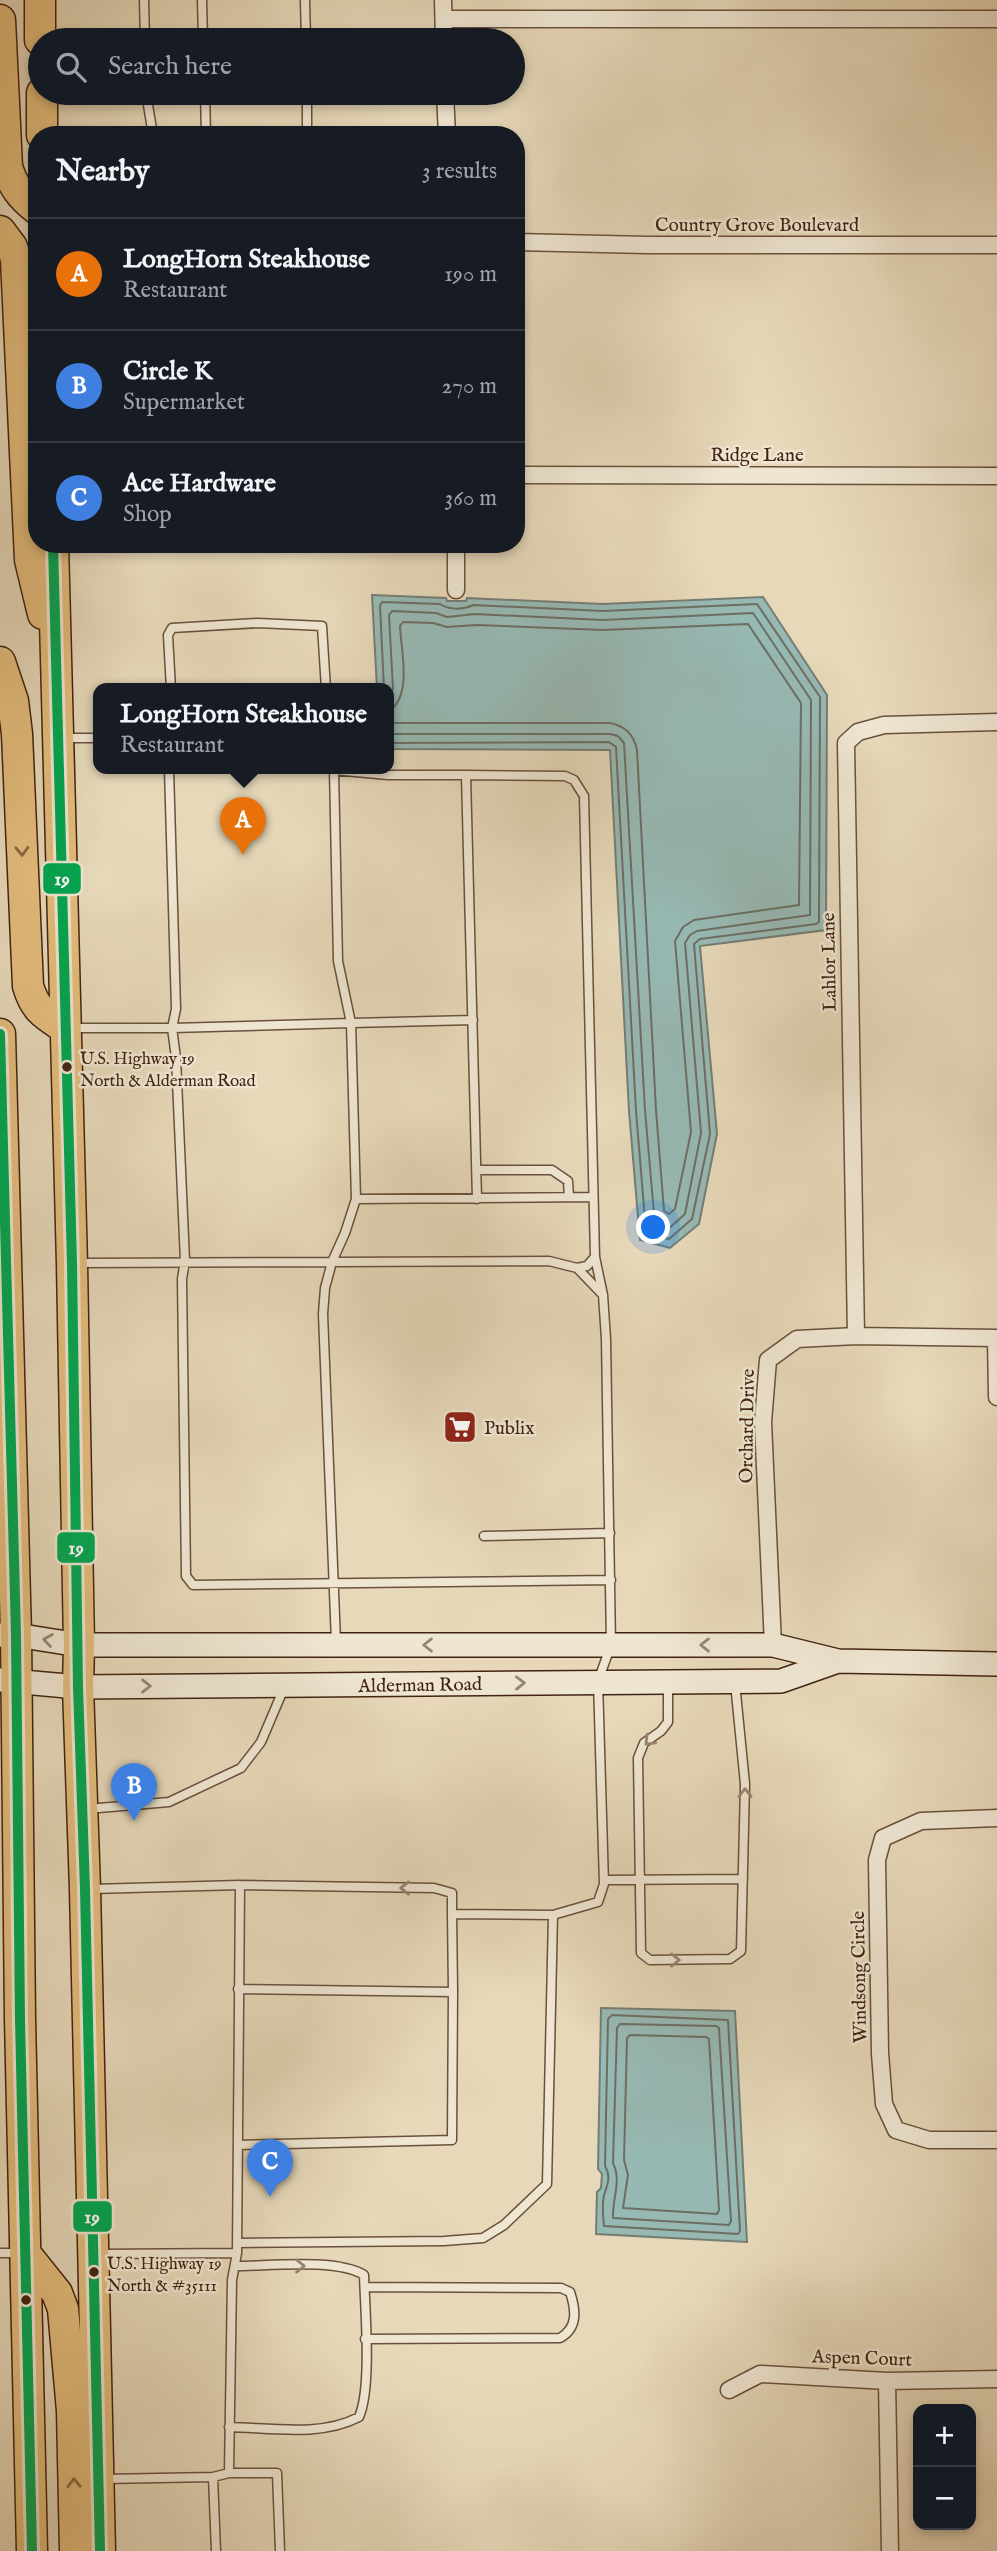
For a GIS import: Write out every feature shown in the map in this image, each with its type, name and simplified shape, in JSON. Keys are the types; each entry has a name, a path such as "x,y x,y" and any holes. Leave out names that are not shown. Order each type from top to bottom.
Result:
{"highway":[{"path":"40,0 40,28"},
{"path":"0,20 7,167 13,186 28,203"},
{"path":"41,105 42,126"},
{"path":"0,232 12,247 16,259 28,517"},
{"path":"30,553 37,596 57,662"},
{"path":"53,553 100,2551"},
{"path":"0,662 13,701 17,734 28,986 33,1001 42,1012 65,1028"},
{"path":"0,1034 15,2019 13,2253 32,2551"},
{"path":"13,2253 57,2293 63,2309 72,2411 75,2551"}],"street":[{"path":"443,0 443,28"},
{"path":"443,19 997,19"},
{"path":"446,105 447,126"},
{"name":"Country Grove Boulevard","path":"525,242 997,245"},
{"name":"Ridge Lane","path":"525,475 997,476"},
{"path":"456,553 456,590"},
{"name":"Lahlor Lane","path":"856,1336 846,743 858,732 884,725 997,722"},
{"name":"Orchard Drive","path":"773,1645 763,1422 768,1360 797,1339 856,1336 997,1338"},
{"path":"997,1338 997,1397"},
{"name":"Alderman Road","path":"8,1635 79,1645 773,1645 838,1661 997,1664"},
{"name":"Alderman Road","path":"8,1680 78,1686 780,1681 838,1661"},
{"name":"Windsong Circle","path":"997,1818 921,1821 883,1838 877,1860 880,2053 884,2104 896,2130 929,2140 997,2140"},
{"name":"Aspen Court","path":"729,2389 760,2374 887,2381 997,2379"},
{"path":"887,2381 890,2551"}],"lane":[{"path":"144,0 145,28"},
{"path":"202,0 203,28"},
{"path":"305,0 306,28"},
{"path":"148,105 152,126"},
{"path":"205,105 206,126"},
{"path":"307,105 307,126"},
{"path":"171,683 168,635 172,628 258,623 322,625 326,683"},
{"path":"58,738 93,738"},
{"path":"169,774 176,1009 172,1028 176,1058 185,1261 182,1279 182,1397 187,1577 193,1585 611,1580"},
{"path":"334,774 338,961 351,1023 356,1199 325,1288 336,1644"},
{"path":"377,774 565,776 574,780 584,796 595,1257 603,1295 611,1580 611,1645 598,1681 604,1880 598,1902 553,1915 452,1914"},
{"path":"466,775 477,1199"},
{"path":"65,1028 473,1020"},
{"path":"477,1170 552,1170 568,1181 569,1197"},
{"path":"356,1199 593,1197"},
{"path":"72,1264 185,1261 549,1261 577,1268 587,1266 595,1257"},
{"path":"577,1268 603,1295"},
{"path":"484,1536 610,1533"},
{"path":"668,1681 668,1722 661,1731 644,1743 638,1758 641,1953 650,1960 730,1959 741,1951 745,1784 735,1681"},
{"path":"82,1810 169,1802 241,1768 261,1742 285,1686"},
{"path":"604,1880 743,1879"},
{"path":"85,1889 240,1885 434,1888 452,1893 452,2140 238,2146"},
{"path":"229,2473 232,2280 237,2253 240,1885"},
{"path":"237,2242 444,2241 483,2238 504,2225 547,2184 553,1915"},
{"path":"238,1989 453,1992"},
{"path":"94,2253 237,2253"},
{"path":"229,2427 318,2429 344,2425 359,2417 366,2385 364,2275 353,2268 326,2266 234,2266"},
{"path":"365,2287 561,2288 570,2292 574,2314 574,2325 569,2333 560,2338 365,2339"},
{"path":"99,2479 277,2473 280,2551"},
{"path":"213,2477 216,2551"}],"water":[{"path":"372,595 446,598 447,601 466,601 467,598 603,604 763,597 827,695 826,930 700,946 717,1134 699,1224 670,1248 640,1240 629,1111 610,750 394,749 394,683 377,683"},
{"path":"601,2008 735,2011 747,2242 596,2234 597,2192 601,2188 602,2174 598,2169"}],"transit line":[{"name":"19","path":"53,553 72,1264 78,1687 100,2551"},
{"name":"19","path":"0,1034 16,1635 20,2019 32,2551"}],"place":[{"name":"LongHorn Steakhouse","path":"243,855"},
{"name":"U.S. Highway 19 North & Alderman Road","path":"67,1067"},
{"name":"Publix","path":"460,1427"},
{"name":"Circle K","path":"134,1821"},
{"name":"Ace Hardware","path":"270,2197"},
{"name":"U.S. Highway 19 North & #35111","path":"94,2272"}]}
